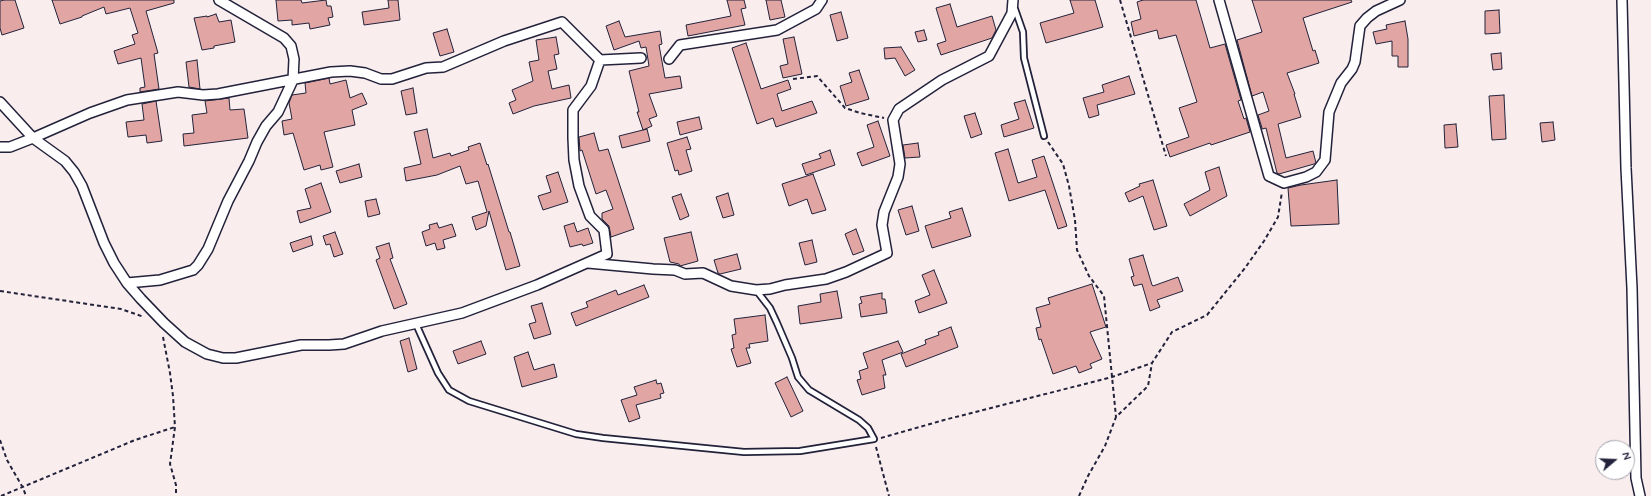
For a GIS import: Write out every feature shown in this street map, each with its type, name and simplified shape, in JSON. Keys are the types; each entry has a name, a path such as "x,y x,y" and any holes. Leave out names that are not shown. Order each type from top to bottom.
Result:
{"street":[{"path":"127,283 160,280 193,270 198,265 208,249 228,201 249,161 257,142 266,126 278,112 293,80 294,59 291,46 284,38 219,0"},
{"path":"669,60 680,45 777,30 816,9 822,0"},
{"path":"1219,0 1270,176 1284,183 1306,177 1316,172 1325,160 1329,112 1341,83 1352,69 1355,62 1360,26 1376,11 1400,0"},
{"path":"1622,0 1626,168 1632,288 1636,478 1640,496"},
{"path":"587,263 675,270 685,274 703,273 731,286 756,290 826,279 846,272 887,253 882,225 884,212 898,177 900,164 893,120 899,108 942,80 989,56 1012,13 1013,2"},
{"path":"0,147 10,147 90,113 127,100 178,92 203,95 218,94 331,72 350,71 365,73 381,79 392,79 426,68 443,68 504,41 562,22 600,60 640,58"},
{"path":"0,102 33,138 65,161 74,172 82,186 114,263 127,283 164,323 185,342 207,354 223,358 236,358 301,345 344,344 382,331 462,313 537,285 607,254 604,230 590,216 579,186 574,160 573,110 591,86 600,60"}],"lane":[{"path":"1013,2 1023,32 1024,58 1044,136"},
{"path":"416,324 438,373 449,390 469,401 576,434 744,452 800,451 874,439 868,428 859,420 809,390 798,377 778,323 770,308 756,290"}],"path":[{"path":"1120,0 1166,156"},
{"path":"793,79 817,76 845,108 860,113 893,120"},
{"path":"1044,136 1063,164 1069,186 1075,220 1077,250 1089,276 1104,296 1116,417"},
{"path":"1079,496 1088,476 1105,446 1116,417 1148,386 1152,363 1172,332 1207,316 1246,268 1264,241 1278,217 1284,183"},
{"path":"0,291 120,309 146,318"},
{"path":"164,323 163,334 170,372 174,427 170,464 176,485 176,496"},
{"path":"889,496 874,439 1112,377 1152,363"},
{"path":"1,496 135,440 174,427"},
{"path":"0,440 7,460 26,496"}],"building":[{"path":"15,0 24,28 2,35 0,28 0,1"},
{"path":"52,0 174,0 174,3 146,11 158,53 154,54 159,89 140,92 140,88 145,87 141,58 118,64 114,51 135,44 132,35 138,33 130,8 106,14 104,7 82,17 60,24"},
{"path":"276,0 301,0 302,3 326,0 327,6 331,6 333,17 328,18 330,25 310,29 309,23 292,25 292,20 278,21"},
{"path":"388,0 398,0 400,20 364,25 362,12 389,8"},
{"path":"727,0 744,0 746,8 741,9 745,25 688,36 686,25 731,16"},
{"path":"766,0 781,0 785,17 770,20"},
{"path":"1070,0 1095,0 1103,27 1046,43 1040,23 1074,13"},
{"path":"1143,0 1196,0 1210,48 1225,44 1241,100 1238,101 1244,119 1246,118 1250,132 1211,145 1210,143 1170,157 1166,145 1189,137 1179,108 1197,102 1176,35 1159,39 1157,30 1134,36 1131,22 1141,19 1137,2"},
{"path":"1252,0 1351,0 1352,2 1303,18 1313,51 1315,50 1319,63 1287,73 1295,94 1301,117 1278,124 1286,158 1313,151 1316,163 1279,174 1277,173 1266,128 1262,129 1258,115 1269,111 1263,92 1252,96 1237,40 1262,32"},
{"path":"950,4 957,27 992,16 996,30 992,38 941,55 937,44 946,41 936,8"},
{"path":"1499,10 1500,33 1485,34 1485,11"},
{"path":"841,12 848,38 837,41 830,15"},
{"path":"216,14 219,22 231,20 235,42 202,50 194,18 207,17"},
{"path":"619,21 625,37 660,31 662,44 659,45 665,78 680,76 682,88 649,94 657,116 649,119 652,126 643,130 637,112 639,112 629,71 649,66 646,47 641,48 639,41 614,50 606,26"},
{"path":"1405,21 1408,39 1408,67 1398,67 1398,56 1392,56 1392,41 1376,44 1373,32 1387,29 1386,25"},
{"path":"447,29 454,52 440,56 433,33"},
{"path":"924,30 927,40 918,42 915,32"},
{"path":"556,37 559,54 554,55 557,69 548,71 552,89 569,85 571,98 534,106 513,114 509,103 516,100 512,90 533,81 529,62 539,60 536,40"},
{"path":"794,37 802,74 783,78 780,66 788,64 783,39"},
{"path":"746,43 761,89 788,80 791,89 777,94 782,111 812,101 817,113 776,127 773,118 757,124 732,48"},
{"path":"901,47 915,70 905,76 895,58 885,59 884,48"},
{"path":"1501,53 1502,69 1493,70 1491,54"},
{"path":"197,60 200,89 189,87 186,62"},
{"path":"859,70 869,99 846,106 840,86 852,82 849,73"},
{"path":"1129,76 1135,94 1097,105 1099,115 1089,118 1083,98 1104,92 1102,85"},
{"path":"329,78 330,84 346,80 350,98 362,93 367,104 352,110 355,125 324,132 333,167 321,170 320,165 304,170 293,133 284,135 282,121 292,119 289,103 292,95 306,93 305,83"},
{"path":"413,88 417,113 406,115 401,91"},
{"path":"1504,95 1506,139 1492,140 1489,96"},
{"path":"229,98 230,110 244,109 248,138 184,146 183,134 194,133 192,115 207,113 205,101"},
{"path":"1025,100 1034,128 1004,137 1001,125 1019,119 1014,103"},
{"path":"156,101 162,141 147,143 146,135 128,137 126,122 144,120 142,104"},
{"path":"975,113 982,134 971,138 964,116"},
{"path":"699,117 702,129 680,135 677,122"},
{"path":"878,121 890,156 862,166 857,153 874,147 867,125"},
{"path":"1553,122 1555,140 1542,142 1540,123"},
{"path":"1456,124 1458,147 1445,148 1444,125"},
{"path":"427,129 433,158 450,153 451,156 469,150 468,147 480,143 520,266 506,270 489,211 486,226 476,230 472,217 487,212 478,181 466,184 460,166 437,175 406,181 404,168 421,164 414,132"},
{"path":"647,129 650,141 622,148 619,136"},
{"path":"594,133 599,151 608,149 634,229 611,237 609,226 602,219 602,213 613,209 606,190 596,194 582,150 580,151 579,137"},
{"path":"687,137 691,149 686,150 692,171 679,175 678,170 675,171 667,143"},
{"path":"918,143 920,157 905,158 903,145"},
{"path":"1008,149 1018,183 1037,177 1032,160 1044,156 1067,226 1058,229 1045,190 1009,201 995,153"},
{"path":"830,150 835,165 806,175 802,164 821,158 819,154"},
{"path":"359,164 362,177 340,183 336,171"},
{"path":"1219,167 1227,196 1190,216 1184,204 1210,190 1205,172"},
{"path":"558,172 568,202 543,210 538,196 551,192 546,176"},
{"path":"813,174 826,210 812,214 807,199 789,206 782,184"},
{"path":"1153,180 1167,226 1154,230 1143,196 1129,202 1125,193 1140,186 1139,184"},
{"path":"1337,180 1339,224 1291,226 1288,188"},
{"path":"321,183 331,212 300,223 297,211 311,208 305,189"},
{"path":"728,193 734,215 723,218 716,197"},
{"path":"681,194 689,216 680,220 672,197"},
{"path":"376,199 380,214 368,217 365,201"},
{"path":"912,206 919,231 906,235 898,210"},
{"path":"962,208 971,236 932,248 925,226 951,218 949,212"},
{"path":"437,223 439,228 452,224 456,236 443,240 445,248 437,250 435,243 426,246 422,232 430,229 429,225"},
{"path":"574,223 577,232 588,228 593,243 583,246 582,244 570,247 564,226"},
{"path":"856,229 864,251 853,255 845,234"},
{"path":"335,232 343,254 334,257 330,244 326,245 323,236"},
{"path":"691,232 698,261 680,266 679,264 670,262 664,238"},
{"path":"311,236 313,245 293,252 290,243"},
{"path":"812,240 817,262 805,265 799,243"},
{"path":"389,243 393,258 390,259 407,304 394,309 376,260 380,258 376,247"},
{"path":"737,254 741,269 720,274 718,273 714,260"},
{"path":"1143,255 1153,286 1178,277 1183,291 1157,300 1160,307 1150,311 1142,284 1134,286 1131,277 1134,276 1129,259"},
{"path":"934,270 947,303 919,313 915,301 930,295 922,275"},
{"path":"1092,284 1106,327 1090,332 1102,359 1090,364 1092,368 1079,373 1076,366 1053,374 1041,339 1039,340 1036,328 1041,327 1036,308 1050,304 1048,298"},
{"path":"644,285 649,297 576,326 571,313 588,307 586,302 616,290 618,295"},
{"path":"837,291 842,318 800,324 798,306 821,302 820,294"},
{"path":"882,293 882,299 885,299 887,313 861,317 859,304 862,303 860,297"},
{"path":"542,303 551,334 534,339 529,324 536,322 531,306"},
{"path":"765,315 768,341 749,344 750,348 746,348 751,363 737,367 731,349 734,348 732,335 736,334 734,319"},
{"path":"951,327 958,347 906,367 901,354 926,344 925,340 939,335 938,332"},
{"path":"409,338 417,369 408,372 400,341"},
{"path":"481,341 486,354 458,364 453,351"},
{"path":"898,341 903,352 882,360 886,375 883,375 885,388 862,395 857,380 861,379 859,371 868,368 863,353"},
{"path":"528,352 534,370 554,364 557,377 522,387 514,357"},
{"path":"787,377 803,411 791,417 775,383"},
{"path":"656,380 657,384 661,383 664,393 660,394 661,398 636,405 640,418 629,422 621,400 637,395 634,387"}]}
